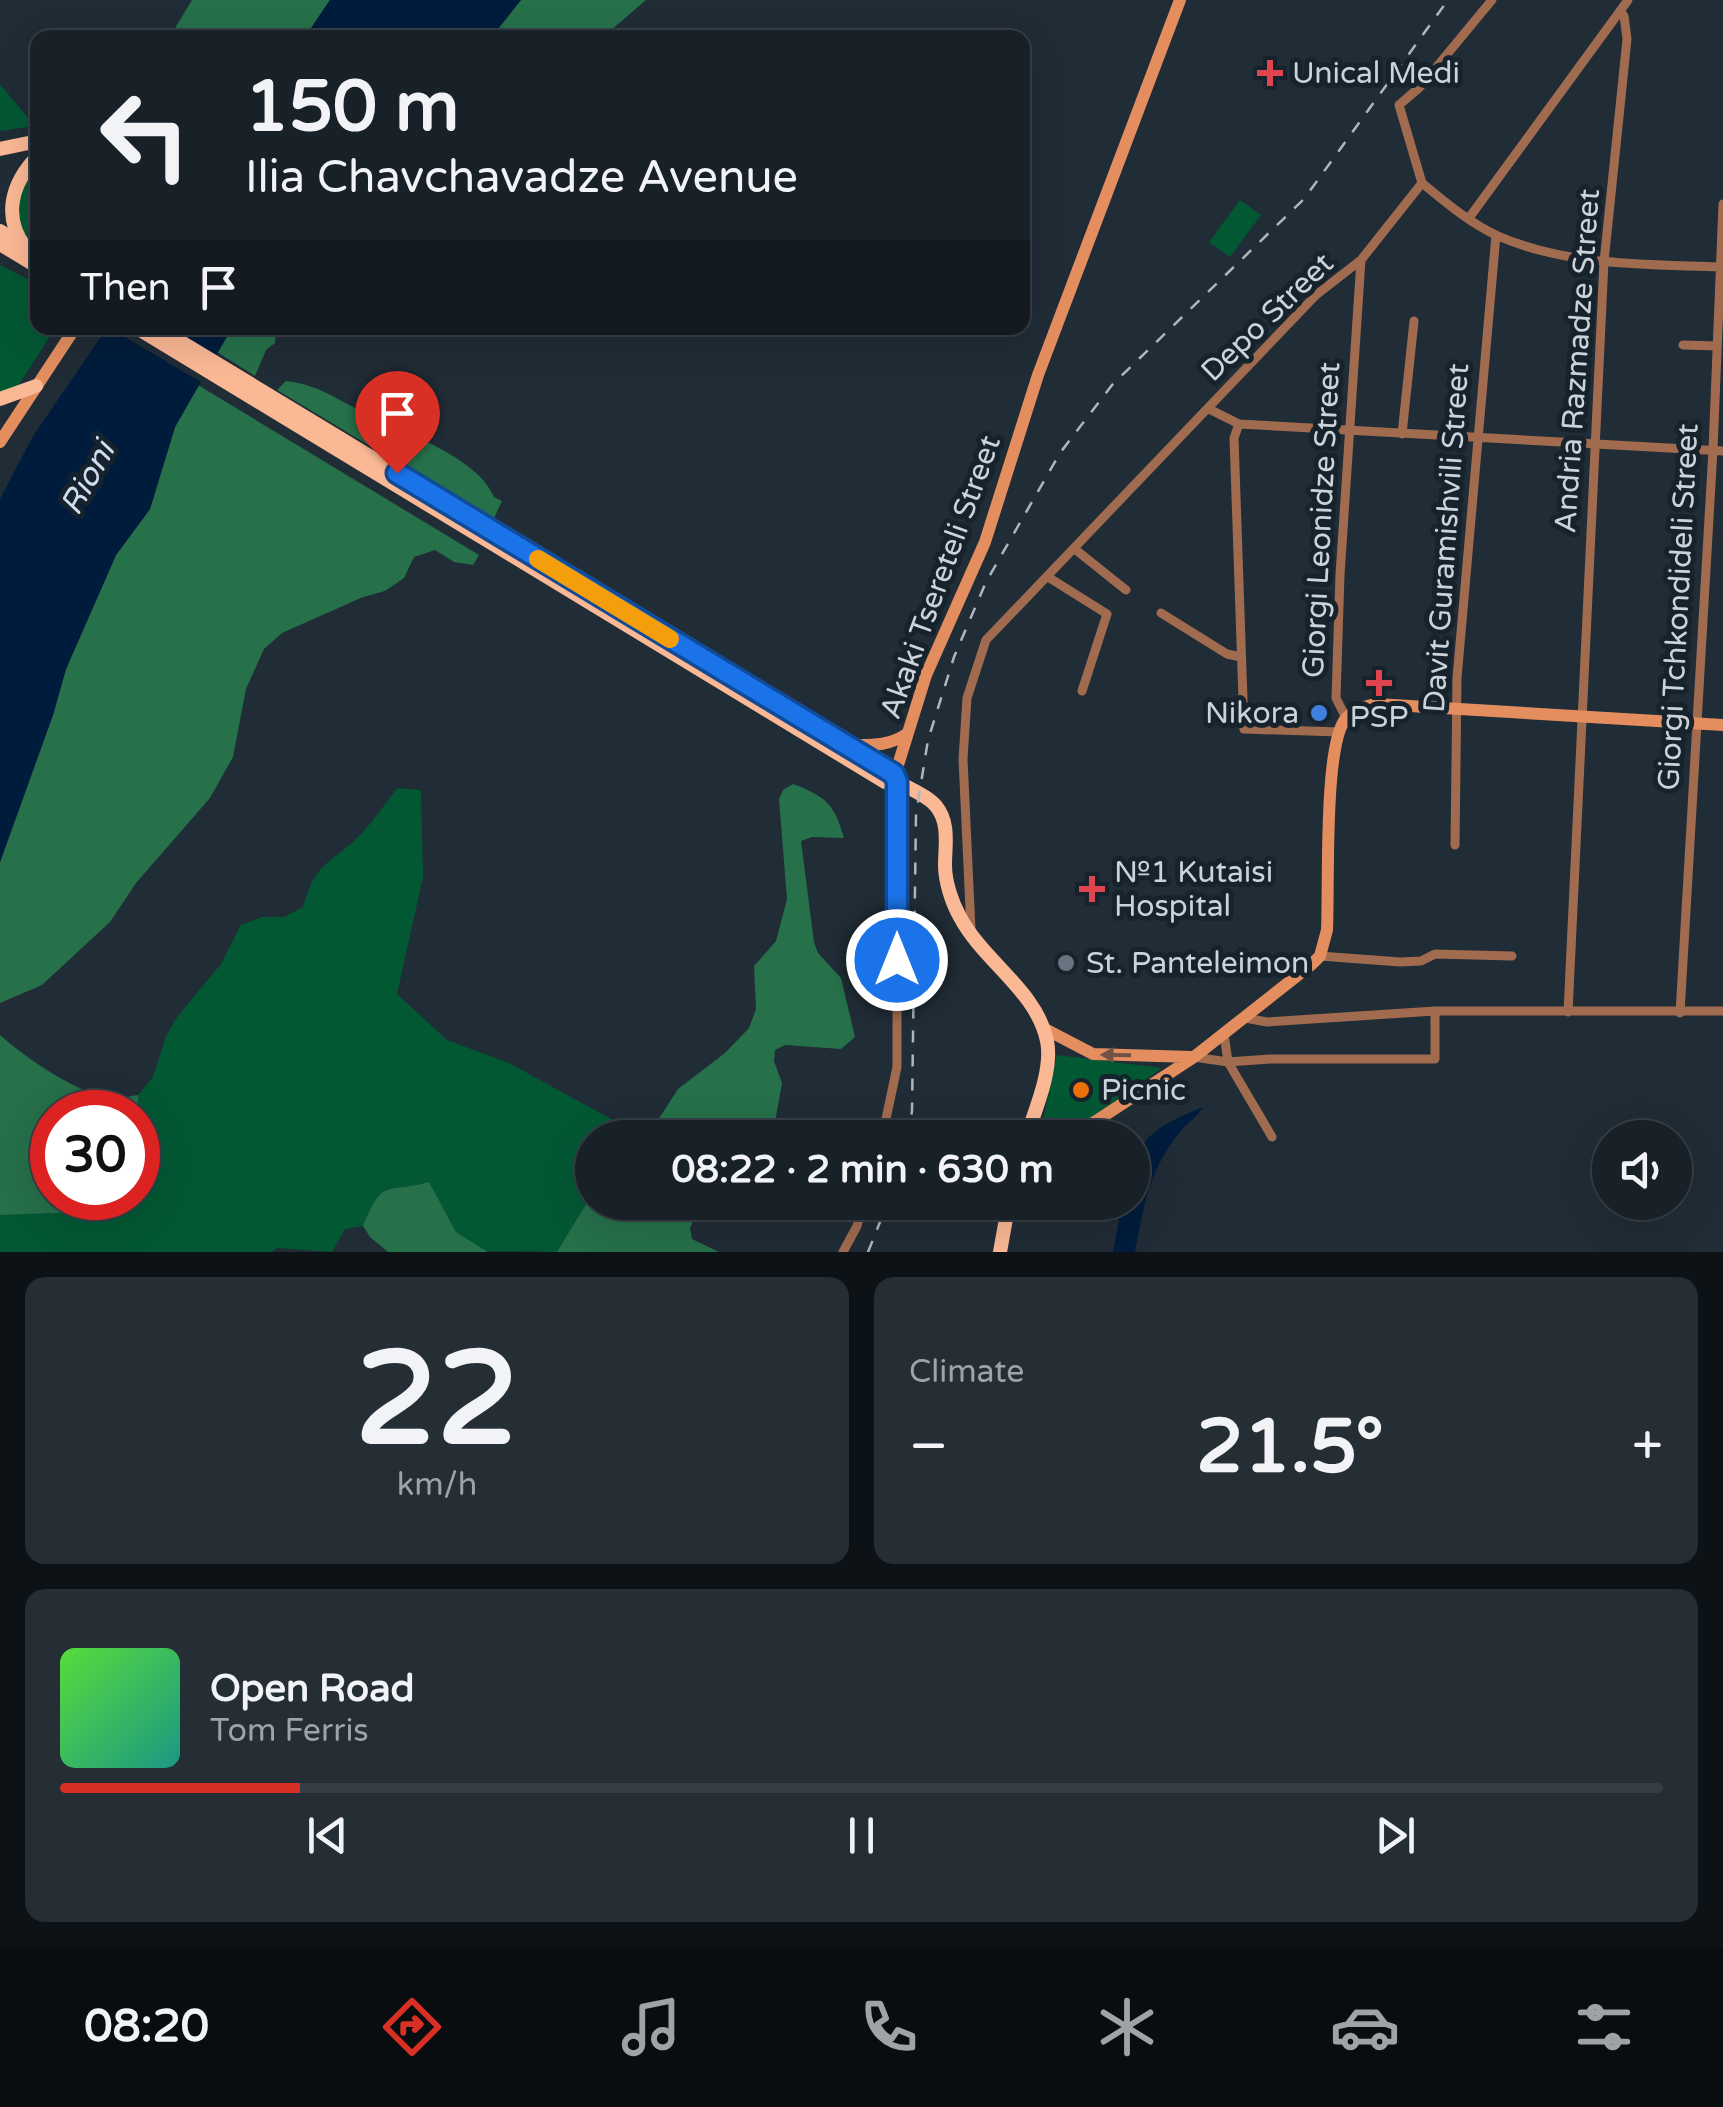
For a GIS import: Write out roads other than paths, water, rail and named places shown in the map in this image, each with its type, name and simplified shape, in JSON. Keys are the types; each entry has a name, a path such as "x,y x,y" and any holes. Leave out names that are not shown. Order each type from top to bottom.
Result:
{"main road":[{"path":"0,149 30,143"},
{"path":"30,166 20,179 10,215 12,226 30,256"},
{"path":"0,231 30,256"},
{"path":"0,244 30,256"},
{"path":"0,256 30,256"},
{"path":"149,335 769,706 846,745 894,774 897,782"},
{"path":"169,335 769,706 885,782 897,782 931,802 945,829 946,877 960,917 995,966 1034,1008 1045,1029 1049,1048 1031,1120"},
{"path":"0,399 36,386"},
{"path":"1000,1252 1006,1220"}],"street":[{"name":"Akaki Tsereteli Street","path":"886,1120 897,1067 898,764 926,676 985,542 1038,375 1180,0"},
{"path":"1492,0 1420,87 1399,105 1422,183 1496,236 1545,251 1604,262 1718,267"},
{"path":"1468,218 1628,0"},
{"name":"Andria Razmadze Street","path":"1568,1012 1604,262 1627,39 1620,11"},
{"name":"Depo Street","path":"971,933 963,759 966,698 986,640 1316,295 1362,260 1422,183"},
{"name":"Giorgi Tchkondideli Street","path":"1680,1013 1695,723 1718,450 1716,346 1723,204"},
{"name":"Davit Guramishvili Street","path":"1455,844 1457,678 1496,236"},
{"name":"Giorgi Leonidze Street","path":"1320,956 1327,930 1332,772 1339,732 1346,718 1336,698 1362,260"},
{"path":"1402,434 1414,321"},
{"path":"0,442 70,335"},
{"path":"1682,345 1716,346"},
{"path":"1209,409 1239,424 1718,450"},
{"path":"1239,424 1234,438 1244,729 1339,732"},
{"path":"1076,550 1126,590"},
{"path":"1048,577 1106,614 1082,691"},
{"path":"1161,613 1227,654 1241,658"},
{"path":"1346,718 1364,706 1377,704 1723,725"},
{"path":"846,745 885,745 908,733"},
{"path":"1098,1120 1194,1057 1320,956 1400,962 1421,961 1435,954 1512,956"},
{"path":"1245,1018 1266,1022 1435,1012 1723,1011"},
{"path":"1045,1029 1093,1054 1228,1062 1435,1059 1435,1012"},
{"path":"1224,1034 1228,1062 1272,1137"},
{"path":"843,1252 859,1220"}],"water":[{"path":"330,0 521,0 497,30 310,30"},
{"name":"Rioni","path":"102,335 228,335 175,427 150,509 116,555 66,669 0,862 0,499 33,436"},
{"path":"1203,1107 1170,1145 1150,1188 1150,1137"},
{"path":"1119,1220 1142,1220 1135,1252 1113,1252"}],"railway":[{"path":"910,1120 916,814 928,740 954,657 986,582 1060,453 1112,385 1304,199 1448,0"},
{"path":"868,1252 881,1220"}],"place":[{"name":"Unical Medi","path":"1270,73"},
{"name":"PSP","path":"1379,683"},
{"name":"Nikora","path":"1319,713"},
{"name":"№1 Kutaisi Hospital","path":"1092,889"},
{"name":"St. Panteleimon","path":"1066,963"},
{"name":"Picnic","path":"1081,1090"}]}
